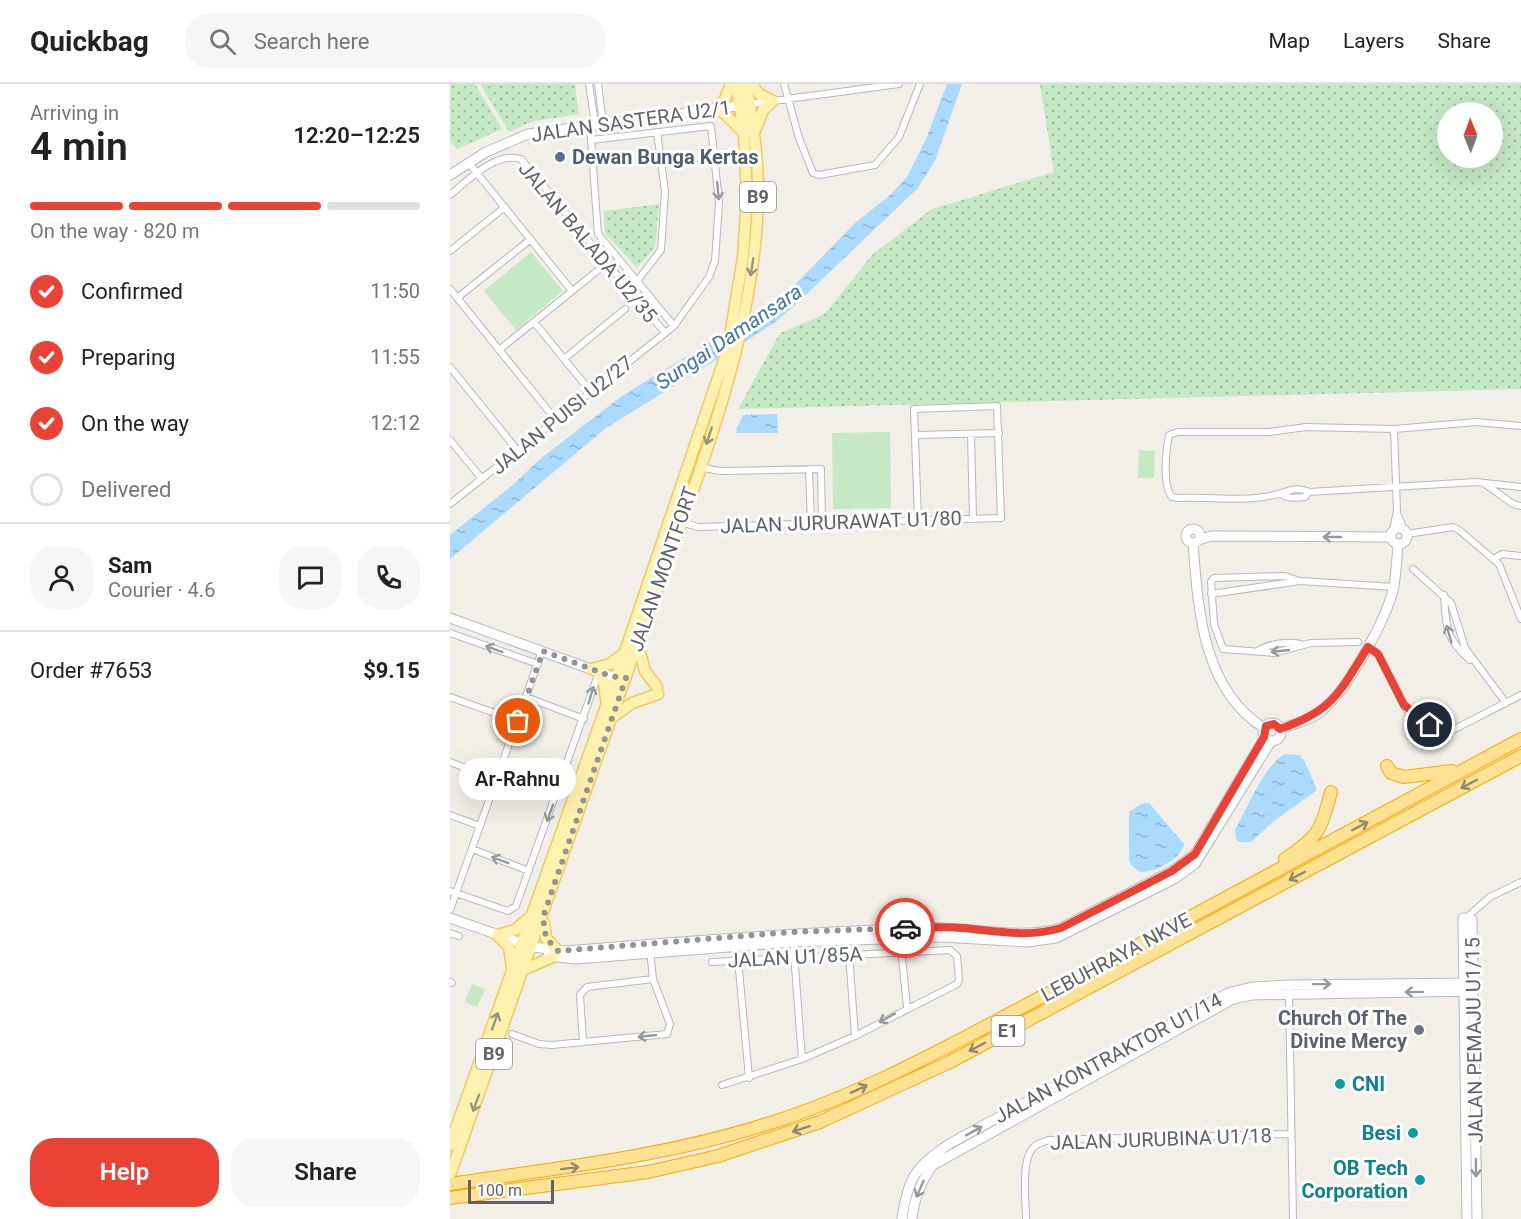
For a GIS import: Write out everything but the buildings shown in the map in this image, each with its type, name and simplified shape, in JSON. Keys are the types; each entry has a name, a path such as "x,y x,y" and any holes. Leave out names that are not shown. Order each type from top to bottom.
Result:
{"highway":[{"name":"LEBUHRAYA NKVE","path":"450,1184 668,1152 721,1139 802,1113 945,1047 1161,934 1521,739"},
{"path":"1387,766 1391,773 1397,776 1442,774 1500,751"},
{"name":"LEBUHRAYA NKVE","path":"450,1198 667,1168 718,1156 820,1122 950,1062 1521,756"},
{"path":"1161,934 1314,839 1322,826 1331,792"}],"main road":[{"name":"JALAN MONTFORT","path":"734,84 744,105"},
{"path":"734,84 725,99 715,109 725,114 749,134 772,101 759,94 752,84"},
{"name":"JALAN MONTFORT","path":"538,915 612,718 624,653 669,517 738,344 749,289 758,196 744,105 746,84"},
{"name":"JALAN MONTFORT","path":"456,1140 507,1020 525,969 528,946 607,703 638,641 699,467 722,383 738,296 747,198 749,134"},
{"path":"612,718 632,703 657,691 645,670 638,641"},
{"path":"607,703 604,682 595,670 624,653"},
{"path":"512,971 511,951 497,935 515,930 538,915 546,938 556,954 525,969"},
{"name":"JALAN MONTFORT","path":"450,1175 456,1140 512,971 528,946"}],"street":[{"path":"589,84 596,124"},
{"path":"598,84 596,124 591,140 598,234 674,326"},
{"path":"784,84 799,138 813,172 819,176 875,165 899,137 920,84"},
{"path":"744,105 850,87 899,84"},
{"name":"JALAN SASTERA U2/1","path":"450,175 468,162 528,134 744,105"},
{"name":"JALAN PUISI U2/27","path":"450,504 674,326 709,277 715,261 719,202 713,128 709,125 657,132"},
{"path":"591,140 657,132 665,192 662,250 637,281"},
{"name":"JALAN BALADA U2/35","path":"450,195 477,173 510,157 521,159 664,333"},
{"path":"468,162 573,291"},
{"path":"450,251 505,207"},
{"path":"457,298 531,239"},
{"path":"499,350 607,263"},
{"path":"450,289 556,420"},
{"path":"564,359 625,309"},
{"path":"534,322 591,392"},
{"path":"450,367 518,451"},
{"path":"450,383 458,377"},
{"path":"916,435 999,433 997,406 914,409 918,520"},
{"path":"1521,426 1476,422 1395,429 1306,427 1269,432 1173,433 1169,435 1167,444 1169,494 1178,498 1281,494 1290,489 1302,489 1309,492 1485,483 1521,486"},
{"path":"1280,729 1319,713 1344,686 1368,647 1385,613 1394,587 1398,544 1391,534 1397,511 1395,429"},
{"name":"JALAN JURURAWAT U1/80","path":"669,517 698,526 1001,518 999,433"},
{"path":"971,434 973,518"},
{"path":"450,440 482,479"},
{"path":"699,467 720,471 821,469 822,523"},
{"path":"809,469 811,523"},
{"path":"1485,483 1505,499 1521,506"},
{"path":"1397,511 1405,532 1405,542 1398,544"},
{"path":"1280,729 1280,736 1267,735 1240,707 1212,662 1198,604 1197,538 1391,534 1453,527 1499,564 1521,619"},
{"path":"1494,559 1502,555 1521,556"},
{"path":"1413,569 1443,594 1450,603 1465,648 1506,703"},
{"path":"1300,581 1285,576 1217,576 1211,582 1211,594 1214,624 1223,649 1227,652 1258,650 1279,643 1358,642"},
{"path":"1270,576 1270,585"},
{"path":"1211,594 1300,581 1394,587"},
{"path":"1443,594 1446,622 1452,645 1475,664"},
{"path":"450,618 618,679"},
{"path":"450,633 538,664"},
{"path":"1368,647 1378,654 1404,705 1427,736 1443,735 1521,695"},
{"path":"450,910 453,892 472,849 543,651"},
{"path":"453,892 508,911 513,910 584,719 595,670"},
{"path":"450,697 518,721"},
{"path":"526,697 584,719"},
{"path":"1404,705 1443,735"},
{"path":"450,918 556,954 959,927 1025,934 1061,928 1172,871 1195,854 1274,724 1280,729"},
{"path":"793,937 942,937 1027,942 1056,938 1153,890 1185,872 1201,858 1267,735"},
{"path":"450,762 496,780"},
{"path":"450,815 480,826"},
{"path":"472,849 529,871"},
{"path":"1466,918 1490,897 1521,882"},
{"name":"JALAN PEMAJU U1/15","path":"1466,918 1462,920 1468,987 1477,1219"},
{"path":"450,933 459,936"},
{"path":"793,937 802,1059"},
{"path":"722,1085 802,1059 855,1036 907,1007 900,938"},
{"path":"512,1034 539,1044 583,1042 669,1031 670,1024 653,979 650,948"},
{"name":"JALAN U1/85A","path":"712,962 849,954 955,952 958,982 907,1007"},
{"path":"849,954 855,1036"},
{"path":"738,959 748,1078"},
{"path":"583,1042 580,995 582,990 587,987 653,979"},
{"name":"JALAN KONTRAKTOR U1/14","path":"902,1219 905,1196 917,1169 949,1144 1228,993 1252,987 1289,990 1468,987"},
{"name":"JALAN PEMAJU U1/15","path":"1467,1219 1468,987"},
{"path":"1289,990 1293,1219"},
{"name":"JALAN KONTRAKTOR U1/14","path":"912,1219 913,1203 926,1175 933,1165 953,1152 1233,999 1289,990"},
{"path":"507,1020 512,1034"},
{"path":"498,1044 512,1034"},
{"name":"JALAN JURUBINA U1/18","path":"1026,1219 1026,1166 1029,1155 1035,1146 1048,1140 1291,1134"}],"green space":[{"path":"450,84 475,84 502,129 457,149 450,141"},
{"path":"480,84 575,84 579,114 531,122 509,132"},
{"path":"1040,84 1521,84 1521,389 738,409 780,333 819,317 827,311 872,255 932,209 1054,172"},
{"path":"659,204 655,247 637,268 605,233 604,211"},
{"path":"531,252 563,291 516,330 484,291"},
{"path":"890,432 891,508 833,509 832,433"},
{"path":"1139,450 1155,451 1154,478 1138,478"},
{"path":"472,984 485,989 477,1007 465,1002"}],"water":[{"name":"Sungai Damansara","path":"947,84 962,84 935,161 917,189 774,323 606,428 450,559 450,535 514,484 540,459 622,396 783,297 855,223 889,196 907,177 926,139"},
{"path":"777,414 778,433 737,433 736,430 743,415"},
{"path":"1286,754 1299,755 1304,760 1317,790 1274,821 1251,842 1240,842 1236,839 1235,830 1251,799 1271,766"},
{"path":"1149,803 1184,844 1173,860 1153,870 1140,872 1131,865 1129,859 1129,812 1141,804"}],"way so far":[{"path":"518,721 543,651 610,676 626,678 543,917 546,938 558,951 792,932 905,928"}],"place":[{"name":"Dewan Bunga Kertas","path":"560,157"},
{"name":"Ar-Rahnu","path":"518,721"},
{"name":"Church Of The Divine Mercy","path":"1419,1030"},
{"name":"CNI","path":"1340,1084"},
{"name":"Besi","path":"1413,1133"},
{"name":"OB Tech Corporation","path":"1420,1180"}],"route":[{"path":"905,928 959,927 1025,934 1048,932 1061,928 1172,871 1195,854 1264,737 1263,730 1266,726 1274,724 1280,729 1319,713 1344,686 1368,647 1378,654 1404,705 1430,725"}]}
